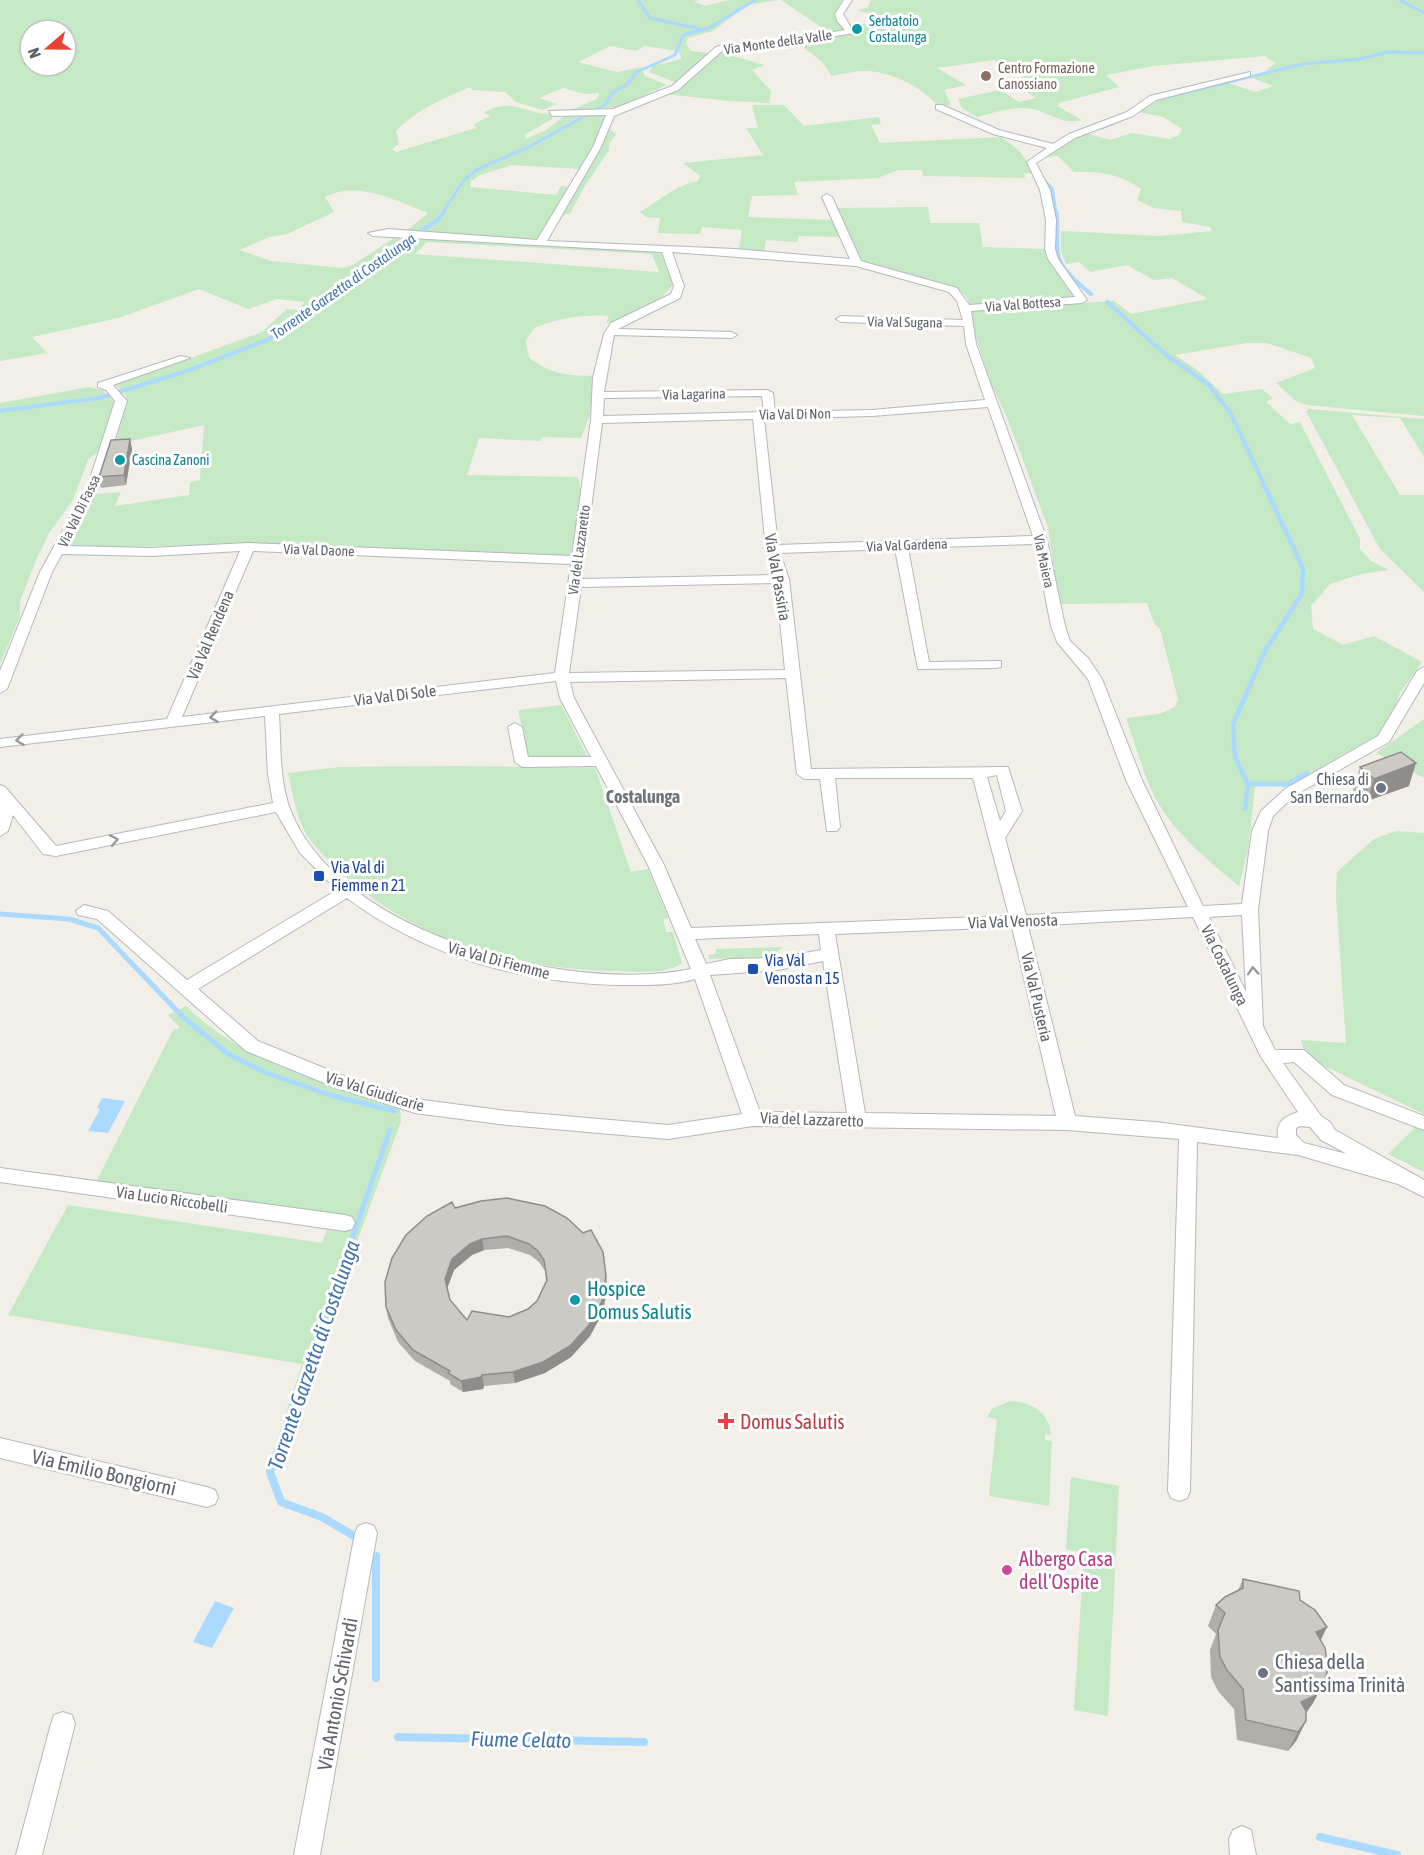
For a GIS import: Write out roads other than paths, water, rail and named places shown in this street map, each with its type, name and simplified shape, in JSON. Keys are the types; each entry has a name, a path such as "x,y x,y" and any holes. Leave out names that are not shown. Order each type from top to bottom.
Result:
{"street":[{"name":"Via Monte della Valle","path":"552,112 614,112 675,88 719,49 729,46 775,44 851,32 839,14 848,0"},
{"name":"Via Val Bottesa","path":"965,308 1082,300 1053,259 1050,249 1051,220 1045,190 1031,162 1072,136 1130,114 1153,98 1246,75"},
{"path":"939,107 996,132 1054,147"},
{"path":"540,244 597,147 610,115 614,112"},
{"path":"827,197 857,264"},
{"path":"373,233 388,227 406,234 423,236 666,249 679,286 676,296 627,318 615,325 611,332 732,335"},
{"name":"Via Maiera","path":"666,249 735,252 857,264 953,290 960,296 969,323 971,344 1041,540 1058,626 1064,642 1083,661 1095,679 1123,755 1200,912"},
{"path":"670,300 690,301"},
{"name":"Via Val Sugana","path":"841,318 969,323"},
{"name":"Via del Lazzaretto","path":"611,332 599,377 597,420 562,676 567,698 656,865 700,973 753,1119 1067,1123 1188,1133 1306,1149"},
{"name":"Via Val Di Fassa","path":"0,689 46,572 94,485 120,399 110,388 102,385 185,358"},
{"name":"Via Lagarina","path":"599,395 767,393 764,415"},
{"name":"Via Val Di Non","path":"597,420 872,413 993,403"},
{"name":"Via Val Passiria","path":"764,415 772,549 782,579 804,774 827,774"},
{"name":"Via Val Gardena","path":"772,549 1041,540"},
{"path":"901,545 923,666 996,664"},
{"name":"Via Val Daone","path":"60,550 151,552 248,547 577,560"},
{"name":"Via Val Rendena","path":"173,722 248,547"},
{"path":"575,583 782,579"},
{"name":"Via Costalunga","path":"1256,1030 1250,893 1260,831 1264,820 1270,810 1290,792 1384,739 1424,671"},
{"name":"Via Val Di Sole","path":"0,743 562,676 575,679 792,674"},
{"name":"Via Val Di Fiemme","path":"272,710 281,807 295,836 316,861 347,891 385,918 423,938 471,955 560,976 639,979 700,973"},
{"path":"514,727 522,762 599,761"},
{"path":"832,827 827,774 979,773 1003,770 1014,811 997,838"},
{"name":"Via Val Pusteria","path":"979,773 1019,921 1067,1123"},
{"path":"0,790 49,850 56,852 281,807"},
{"path":"0,790 5,807 1,829"},
{"path":"1,829 15,821 27,824"},
{"path":"185,989 347,891"},
{"name":"Via Costalunga","path":"1250,909 1200,912 1256,1030 1283,1079 1314,1121 1323,1127 1328,1135 1424,1189"},
{"name":"Via Val Giudicarie","path":"84,911 102,915 252,1046 340,1082 415,1106 507,1119 668,1132 753,1119"},
{"name":"Via Val Venosta","path":"685,934 1200,912"},
{"path":"826,928 857,1121"},
{"path":"700,973 721,966 778,964 831,954"},
{"path":"1270,1057 1298,1055 1338,1090 1424,1123"},
{"name":"Via Costalunga","path":"1283,1079 1289,1126 1287,1137 1306,1149 1405,1178"},
{"path":"1289,1126 1298,1119 1314,1121"},
{"name":"Via del Lazzaretto","path":"1256,1142 1289,1126"},
{"path":"1179,1491 1188,1133"},
{"path":"1306,1149 1326,1146 1328,1135"},
{"name":"Via Lucio Riccobelli","path":"0,1175 345,1223"},
{"name":"Via Emilio Bongiorni","path":"0,1448 207,1497"},
{"name":"Via Antonio Schivardi","path":"307,1855 366,1533"},
{"path":"29,1855 63,1724"}],"water":[{"path":"102,1098 125,1101 108,1133 88,1131 100,1109 97,1108"},
{"path":"215,1601 234,1608 212,1648 193,1642"}],"waterway":[{"path":"638,0 650,18 700,29"},
{"name":"Torrente Garzetta di Costalunga","path":"443,212 464,180 478,169 531,146 606,104 612,93 627,84 637,72 675,55 683,35 709,28 755,0"},
{"path":"1400,0 1424,13"},
{"path":"1167,97 1303,64 1359,59 1388,52 1424,53"},
{"path":"1101,128 1114,123"},
{"path":"1042,178 1052,188 1056,212"},
{"name":"Torrente Garzetta di Costalunga","path":"0,411 99,398 187,371 269,339 297,321 336,287 439,219 444,211"},
{"path":"1056,211 1057,249 1062,265 1091,294"},
{"path":"1107,302 1166,355 1209,385 1230,412 1264,484"},
{"path":"1248,784 1235,757 1233,724 1265,651 1302,594 1303,568 1263,483"},
{"path":"1248,784 1288,784 1307,773"},
{"path":"1245,809 1248,784"},
{"name":"Torrente Garzetta di Costalunga","path":"0,914 69,919 98,928 183,1017 228,1054 269,1074 333,1096 395,1111"},
{"name":"Torrente Garzetta di Costalunga","path":"337,1281 390,1130"},
{"name":"Torrente Garzetta di Costalunga","path":"338,1279 270,1472 281,1502 322,1517 354,1536"},
{"name":"Torrente Garzetta di Costalunga","path":"376,1556 376,1678"},
{"name":"Fiume Celato","path":"398,1737 644,1742"},
{"name":"Fiume Celato","path":"1320,1837 1397,1855"}],"place":[{"name":"Serbatoio Costalunga","path":"857,29"},
{"name":"Centro Formazione Canossiano","path":"986,76"},
{"name":"Cascina Zanoni","path":"120,460"},
{"name":"Chiesa di San Bernardo","path":"1381,788"},
{"name":"Via Val di Fiemme n 21","path":"319,876"},
{"name":"Via Val Venosta n 15","path":"753,969"},
{"name":"Hospice Domus Salutis","path":"575,1300"},
{"name":"Domus Salutis","path":"726,1421"},
{"name":"Albergo Casa dell'Ospite","path":"1007,1570"},
{"name":"Chiesa della Santissima Trinità","path":"1263,1673"}],"district":[{"name":"Costalunga","path":"643,796"}]}
